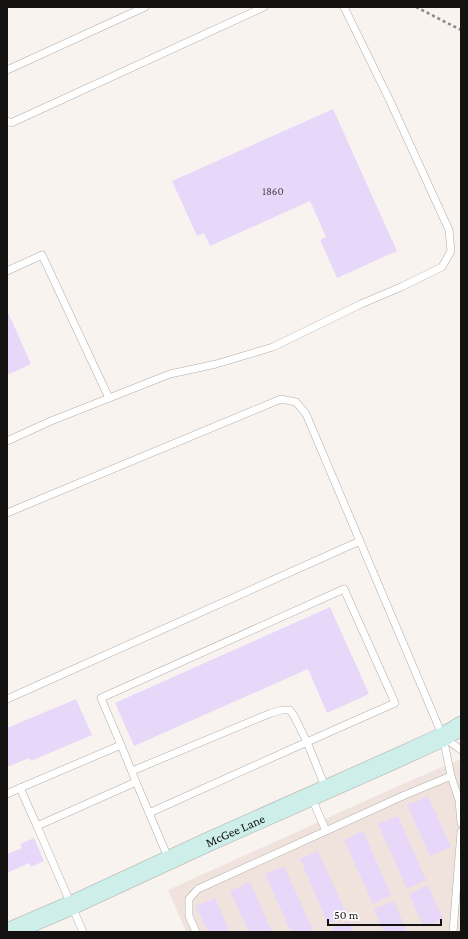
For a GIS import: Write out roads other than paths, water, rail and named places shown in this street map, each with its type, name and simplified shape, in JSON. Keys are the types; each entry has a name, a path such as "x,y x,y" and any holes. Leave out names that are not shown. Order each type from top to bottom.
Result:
{"street":[{"name":"McGee Lane","path":"9,932 443,737 461,726"}],"lane":[{"path":"7,70 146,7"},
{"path":"8,123 264,7"},
{"path":"7,441 51,421 170,374 216,364 273,346 442,267 451,251 449,230 390,101 344,7"},
{"path":"7,271 42,255 109,398"},
{"path":"7,513 281,399 296,402 306,414 443,737 451,776 459,800 461,823"},
{"path":"7,699 360,541"},
{"path":"149,813 395,703 344,589 101,698 121,744 136,782 149,813 169,860"},
{"path":"132,771 264,716 282,710 290,710 307,742 326,831"},
{"path":"443,737 461,750"},
{"path":"7,794 121,744"},
{"path":"196,932 189,916 189,899 198,889 405,795 451,776"},
{"path":"37,826 136,782"},
{"path":"20,788 83,932"},
{"path":"452,932 461,832"}]}
